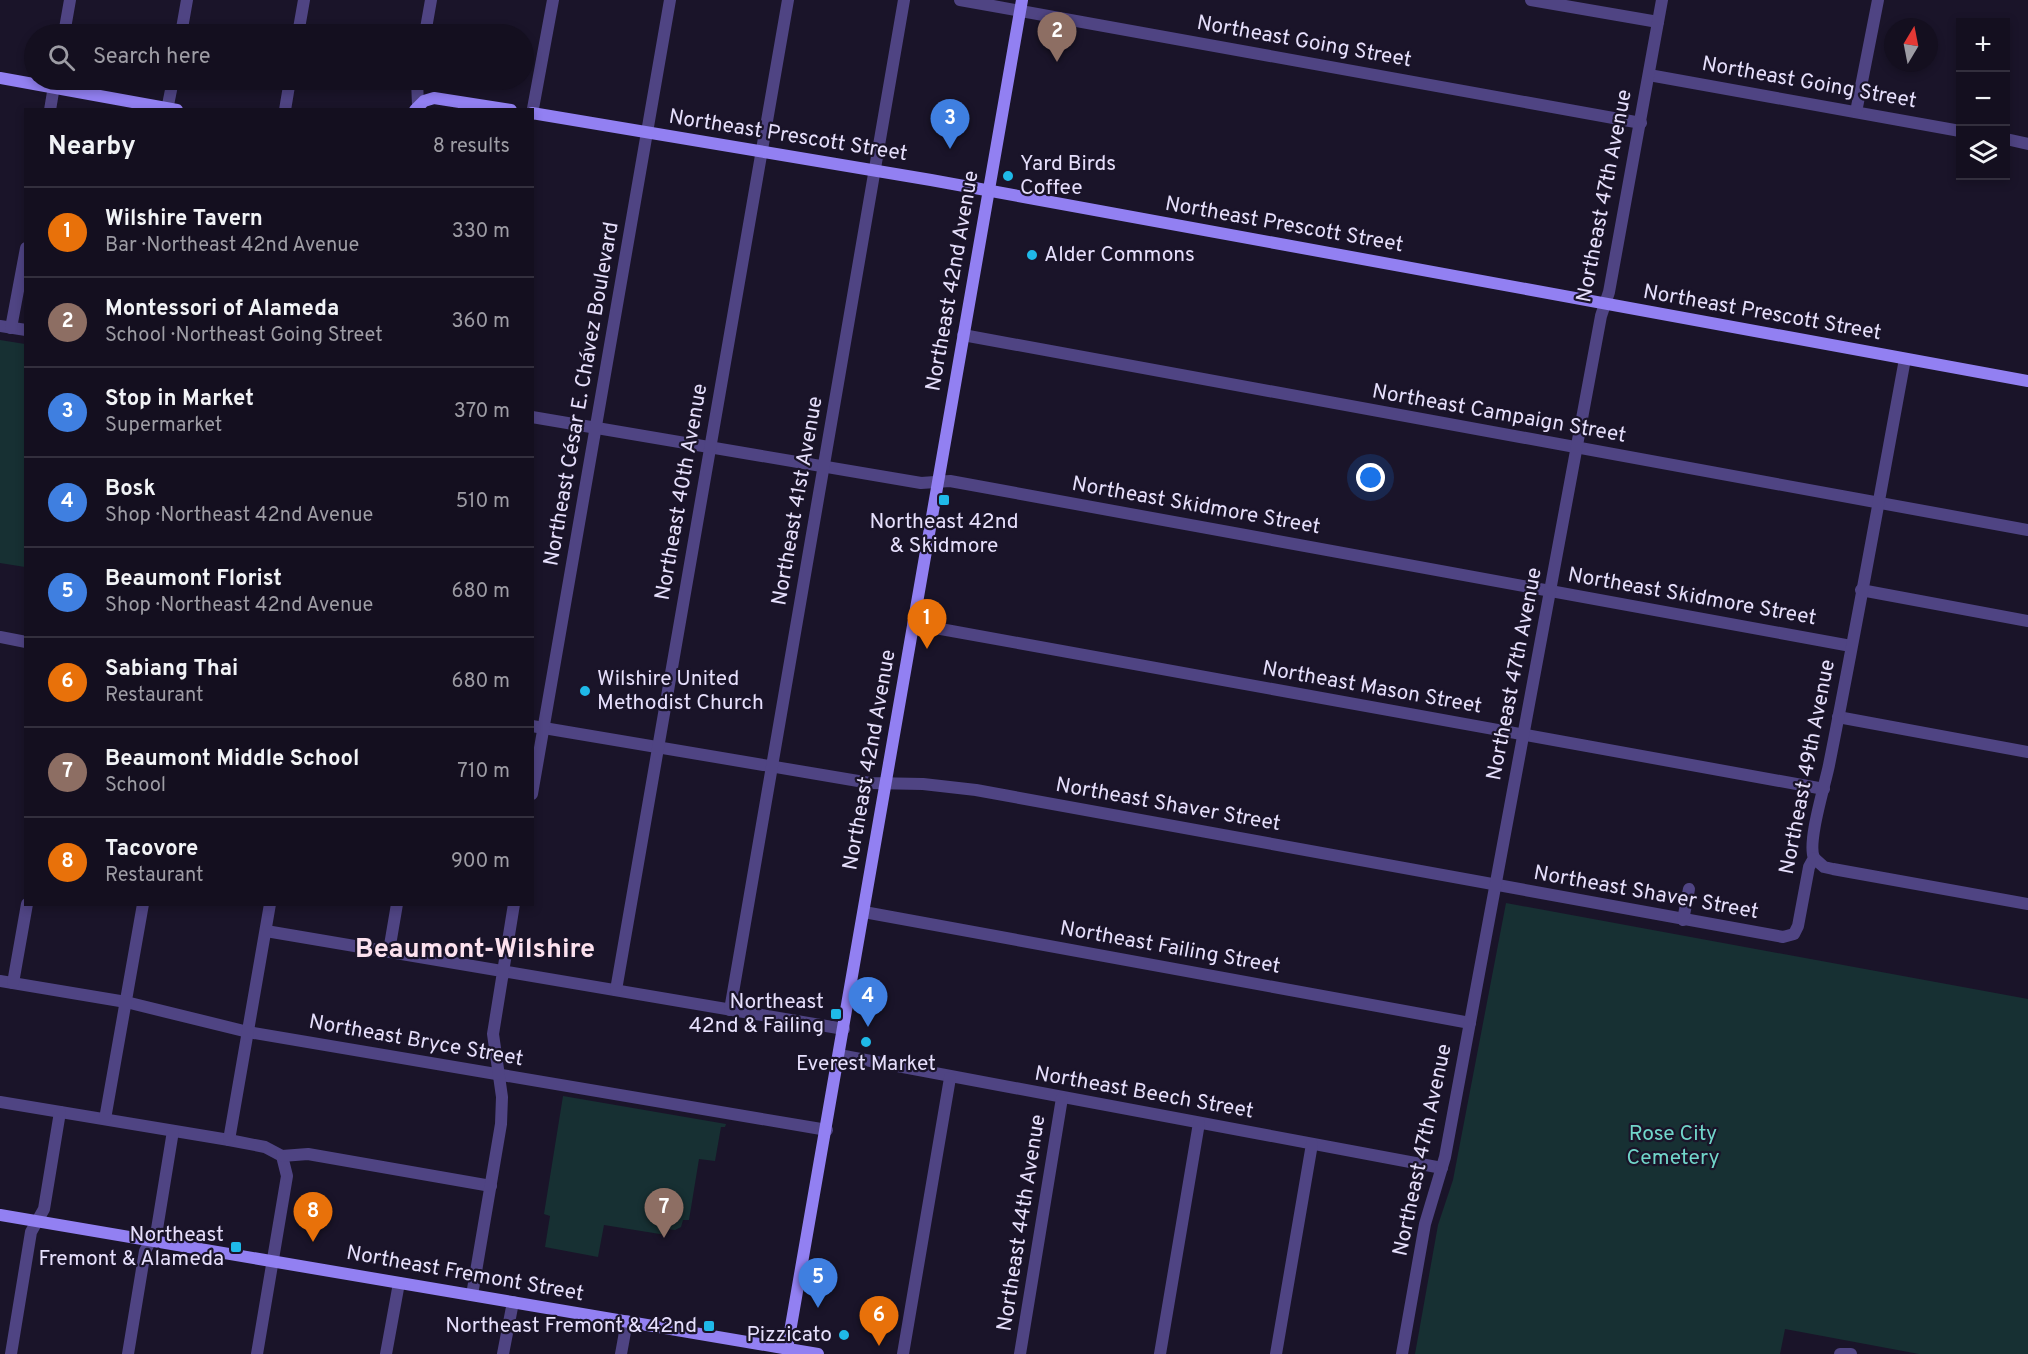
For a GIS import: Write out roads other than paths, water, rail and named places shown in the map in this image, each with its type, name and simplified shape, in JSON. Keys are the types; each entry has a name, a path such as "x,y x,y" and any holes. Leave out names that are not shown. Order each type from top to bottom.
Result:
{"street":[{"path":"65,24 70,0"},
{"path":"183,24 187,0"},
{"path":"300,24 304,0"},
{"path":"427,24 431,0"},
{"path":"534,108 553,0"},
{"name":"Northeast César E. Chávez Boulevard","path":"534,772 538,727 596,428 670,0"},
{"name":"Northeast 40th Avenue","path":"616,990 788,0"},
{"name":"Northeast 41st Avenue","path":"730,1010 904,0"},
{"name":"Northeast Going Street","path":"960,0 1021,5 1641,123"},
{"path":"1531,0 1658,22"},
{"name":"Northeast 47th Avenue","path":"1402,1354 1425,1224 1442,1168 1470,1023 1576,448 1641,123 1662,0"},
{"path":"1856,112 1878,0"},
{"name":"Northeast 42nd Avenue","path":"787,1348 827,1130 1021,5"},
{"name":"Northeast Going Street","path":"1649,75 1956,130"},
{"path":"0,78 24,80"},
{"path":"50,108 54,90"},
{"path":"86,90 167,108"},
{"path":"171,108 172,90"},
{"path":"285,108 288,90"},
{"path":"416,107 417,90"},
{"path":"416,107 428,99 444,98 500,108"},
{"name":"Northeast Prescott Street","path":"534,113 874,170 2028,381"},
{"path":"2010,140 2028,144"},
{"path":"24,256 6,327 24,330"},
{"name":"Northeast Campaign Street","path":"963,335 2028,530"},
{"name":"Northeast 49th Avenue","path":"1794,934 1798,927 1809,867 1814,858 1810,846 1812,835 1824,789 1905,359"},
{"name":"Northeast Skidmore Street","path":"534,417 921,483 960,482 1851,646"},
{"path":"1861,591 2028,621"},
{"name":"Northeast Mason Street","path":"913,624 1824,789"},
{"path":"0,637 24,642"},
{"path":"1838,717 2028,752"},
{"name":"Northeast Shaver Street","path":"538,727 870,783 976,790 1683,920 1783,937 1794,934"},
{"path":"1814,858 1824,867 1833,870 2028,904"},
{"path":"1683,920 1689,889"},
{"path":"6,982 26,906"},
{"path":"105,1119 143,906"},
{"path":"229,1140 270,906"},
{"path":"389,951 397,906"},
{"path":"472,1295 502,1110 493,1034 514,906"},
{"name":"Northeast Failing Street","path":"864,912 1470,1023"},
{"path":"266,931 844,1029"},
{"name":"Northeast Bryce Street","path":"6,982 126,1002 248,1032 827,1130"},
{"name":"Northeast Beech Street","path":"839,1055 950,1078 1442,1168"},
{"path":"903,1354 950,1078"},
{"name":"Northeast 44th Avenue","path":"1020,1354 1062,1098"},
{"path":"0,1102 229,1140 265,1147 282,1156 308,1154 491,1186"},
{"path":"10,1354 31,1232 44,1209 60,1112"},
{"path":"1160,1354 1199,1123"},
{"path":"128,1354 145,1251 157,1230 173,1131"},
{"path":"1276,1354 1312,1144"},
{"path":"257,1354 287,1176 282,1156"},
{"name":"Northeast Fremont Street","path":"0,1215 627,1321 745,1348 787,1348 818,1354"},
{"path":"386,1354 399,1283"},
{"path":"504,1354 513,1302"},
{"path":"621,1354 627,1321"}],"place":[{"name":"Montessori of Alameda","path":"1057,62"},
{"name":"Stop in Market","path":"950,149"},
{"name":"Yard Birds Coffee","path":"1008,176"},
{"name":"Alder Commons","path":"1032,255"},
{"name":"Northeast 42nd & Skidmore","path":"944,500"},
{"name":"Wilshire Tavern","path":"927,649"},
{"name":"Wilshire United Methodist Church","path":"585,691"},
{"name":"Northeast 42nd & Failing","path":"836,1014"},
{"name":"Bosk","path":"868,1027"},
{"name":"Everest Market","path":"866,1042"},
{"name":"Beaumont Middle School","path":"664,1238"},
{"name":"Tacovore","path":"313,1242"},
{"name":"Northeast Fremont & Alameda","path":"236,1247"},
{"name":"Beaumont Florist","path":"818,1308"},
{"name":"Northeast Fremont & 42nd","path":"709,1326"},
{"name":"Pizzicato","path":"844,1335"},
{"name":"Sabiang Thai","path":"879,1346"}],"district":[{"name":"Beaumont-Wilshire","path":"475,950"}],"park label":[{"name":"Rose City Cemetery","path":"1673,1146"}]}
